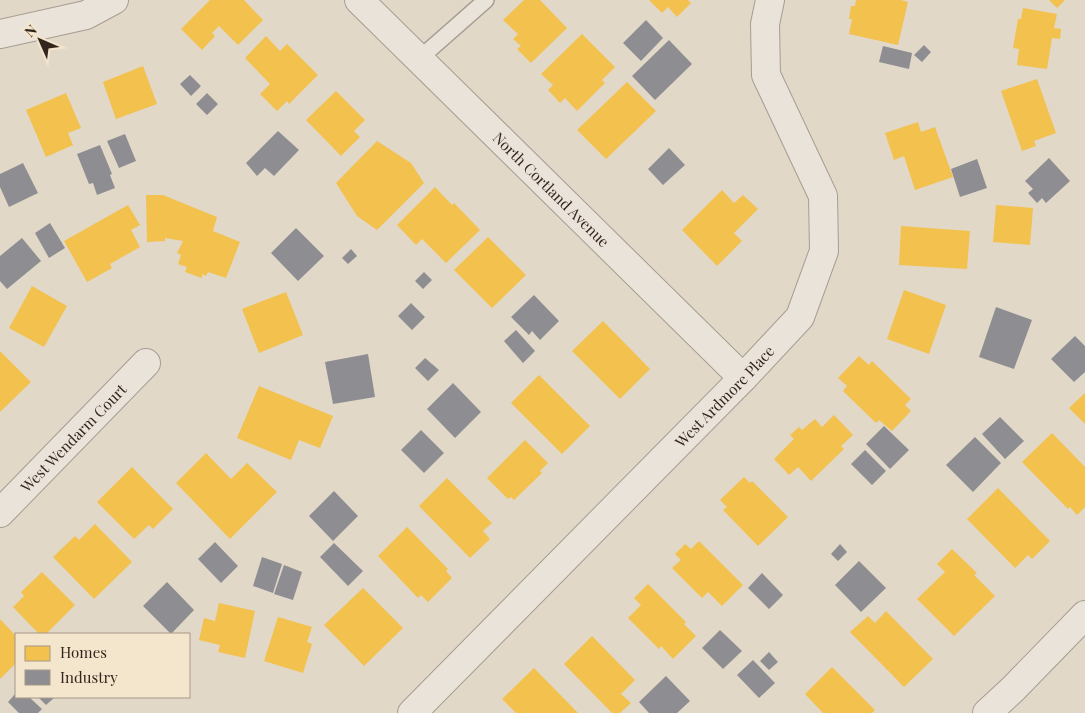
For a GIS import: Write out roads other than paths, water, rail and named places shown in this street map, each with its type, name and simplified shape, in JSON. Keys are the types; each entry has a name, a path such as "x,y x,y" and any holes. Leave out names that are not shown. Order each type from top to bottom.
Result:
{"street":[{"path":"0,34 86,16 114,0"},
{"name":"North Cortland Avenue","path":"359,0 743,378"},
{"name":"West Ardmore Place","path":"412,713 743,378 800,317 824,251 823,196 766,75 765,24 770,0"},
{"name":"West Wendarm Court","path":"0,513 146,363"},
{"path":"987,713 1085,615"}],"lane":[{"path":"419,59 486,0"}]}
